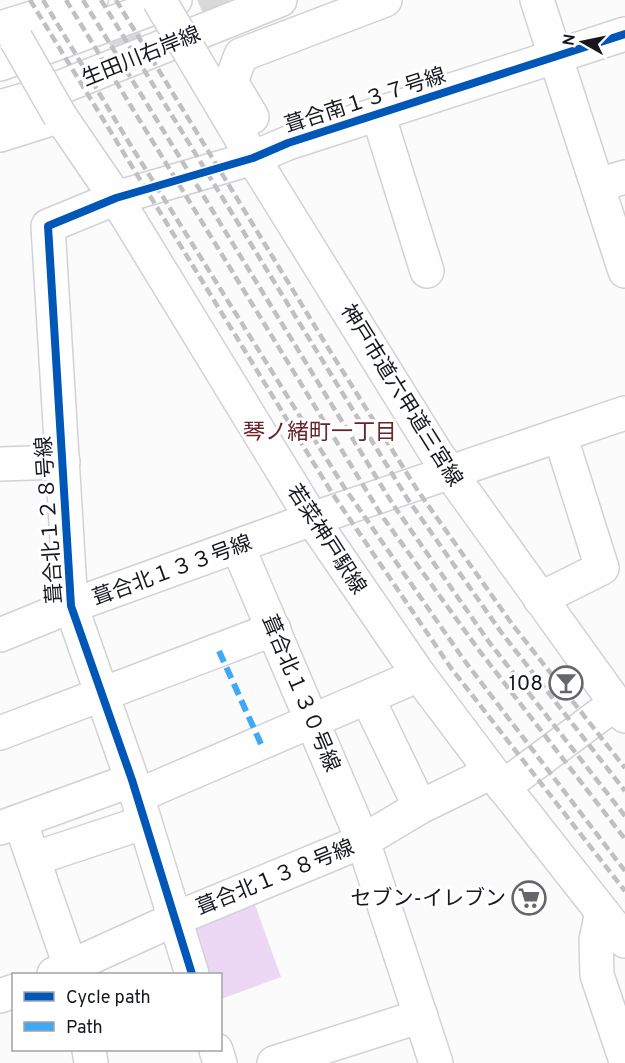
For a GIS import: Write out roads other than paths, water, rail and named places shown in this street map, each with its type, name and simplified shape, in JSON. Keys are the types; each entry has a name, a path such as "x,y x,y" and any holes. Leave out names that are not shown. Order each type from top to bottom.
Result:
{"street":[{"path":"5,33 91,0"},
{"name":"神戸市道六甲道三宮線","path":"159,0 253,158 450,473 620,709"},
{"name":"生田川右岸線","path":"5,33 175,0"},
{"name":"生田川右岸線","path":"0,107 41,95 280,0"},
{"path":"253,158 257,125 231,82 241,55 385,0"},
{"path":"537,0 555,57 612,181 625,269"},
{"name":"若菜神戸駅線","path":"5,33 116,198 312,519 419,675 497,780 625,941"},
{"name":"葺合南１３７号線","path":"116,198 253,158 288,143 625,34"},
{"path":"378,114 427,271"},
{"path":"0,135 60,116"},
{"name":"葺合北１２８号線","path":"116,198 48,226 71,606 138,800 191,973"},
{"name":"葺合北１３３号線","path":"0,635 71,606 312,519 625,413"},
{"path":"540,598 602,568 560,435"},
{"path":"0,464 63,462"},
{"name":"葺合北１３０号線","path":"238,547 363,841 436,1063"},
{"path":"0,734 101,693 274,629"},
{"path":"33,859 138,800 313,720 368,699 419,675"},
{"path":"368,699 420,807"},
{"name":"葺合北１３８号線","path":"66,972 175,919 363,841 420,807 497,780 620,709"},
{"path":"66,972 33,859 10,825 138,800"},
{"path":"602,912 596,940 597,975 625,1058"},
{"path":"274,1063 311,1057 421,1016"}],"tunnel":[{"path":"112,50 229,0"}],"railway":[{"path":"30,0 332,493 451,668 625,891"},
{"path":"43,0 128,141 344,487 464,660 625,871"},
{"path":"66,0 382,516 478,649 625,839"},
{"path":"83,0 394,506 489,642 625,816"},
{"path":"101,0 407,498 501,632 625,791"},
{"path":"116,0 418,491 512,624 625,768"}],"place":[{"name":"108","path":"566,683"},
{"name":"セブン-イレブン","path":"529,898"}],"district":[{"name":"琴ノ緒町一丁目","path":"320,431"}]}
